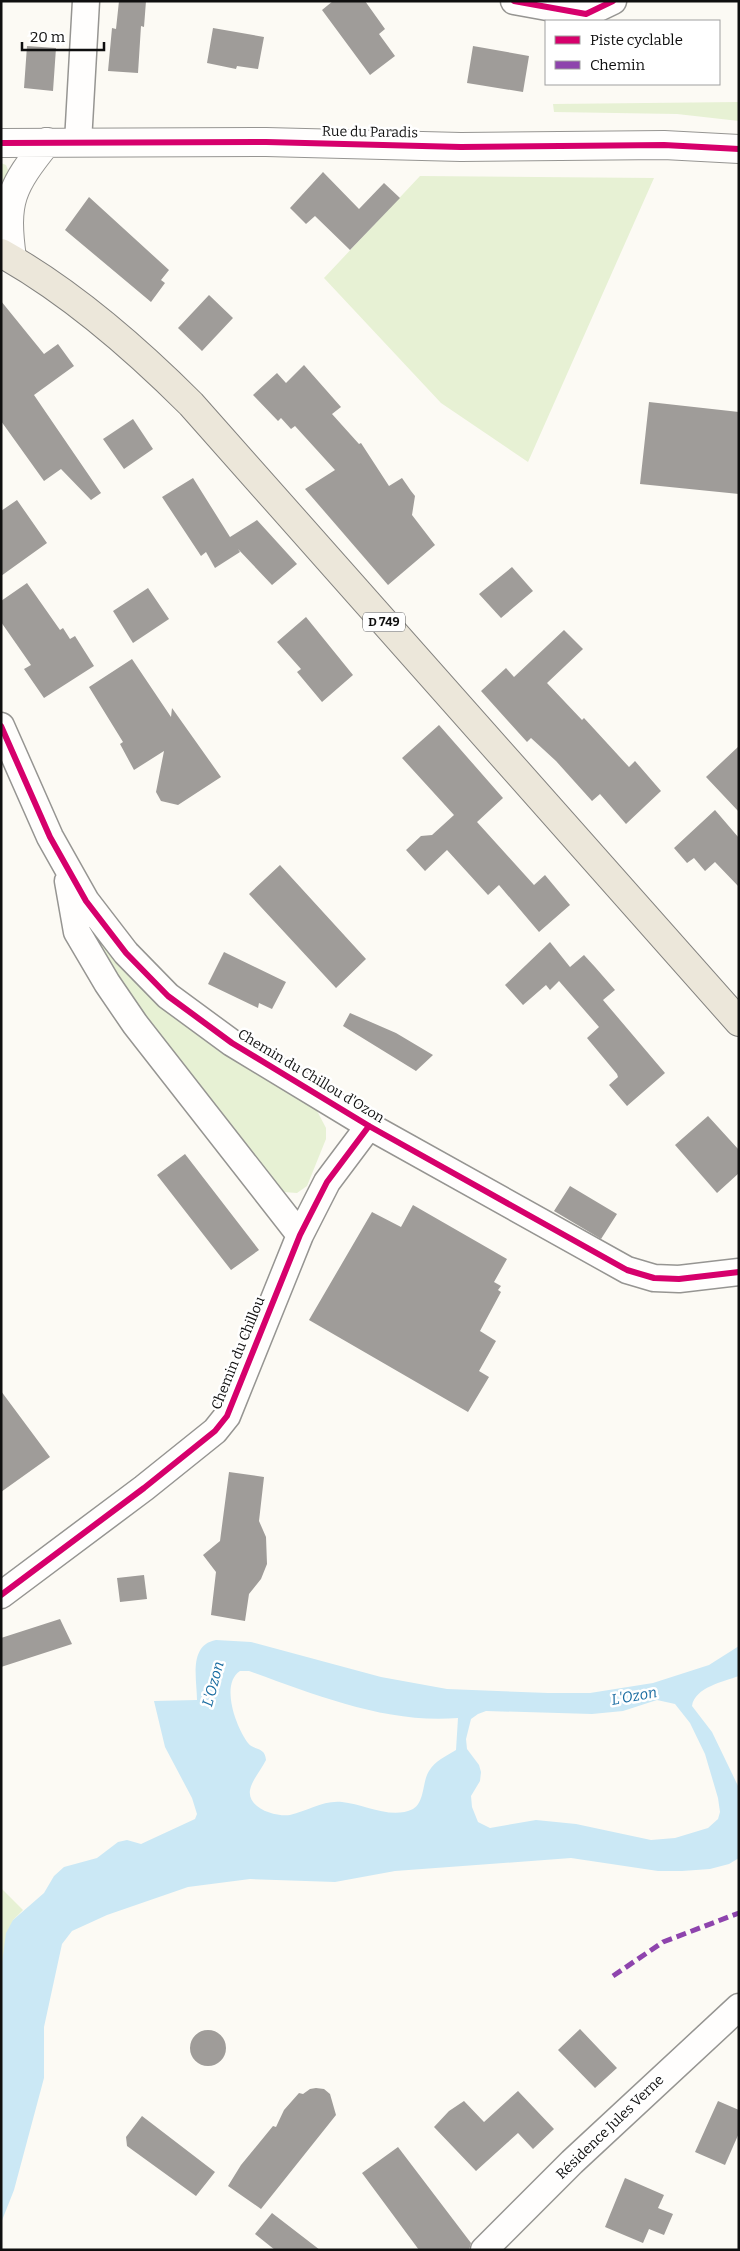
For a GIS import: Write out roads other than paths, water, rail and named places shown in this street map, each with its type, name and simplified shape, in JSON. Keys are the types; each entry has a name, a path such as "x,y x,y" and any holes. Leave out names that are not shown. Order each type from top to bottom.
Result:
{"main road":[{"name":"D 749","path":"6,255 51,285 109,329 151,364 191,404 739,1022"}],"street":[{"path":"78,142 86,1"},
{"path":"514,1 586,14 613,1"},
{"path":"6,255 8,217 12,197 19,178 47,142"},
{"name":"Rue du Paradis","path":"1,143 266,142 461,147 664,145 739,149"},
{"name":"Chemin du Chillou d'Ozon","path":"1,726 50,837 86,901 126,953 168,996 232,1043 369,1126 627,1270 654,1278 679,1279 739,1272"},
{"path":"66,866 77,932 107,983 142,1032 300,1235"},
{"name":"Chemin du Chillou","path":"1,1595 144,1488 215,1431 227,1416 300,1235 327,1182 369,1126"},
{"name":"Résidence Jules Verne","path":"484,2250 572,2162 739,2007"}],"water":[{"name":"L'Ozon","path":"216,1640 251,1642 381,1677 447,1689 548,1693 590,1693 653,1683 709,1665 739,1646 739,1676 704,1690 698,1694 692,1706 712,1732 739,1788 739,1858 729,1864 710,1869 682,1871 658,1871 571,1858 395,1871 335,1882 250,1879 188,1887 107,1915 72,1931 62,1944 44,2027 44,2078 14,2190 1,2223 1,1970 6,1933 13,1920 44,1893 54,1876 64,1867 97,1858 118,1842 127,1840 141,1844 195,1819 197,1814 192,1798 165,1747 154,1701 197,1700 196,1664 201,1649 207,1643","holes":["240,1671 249,1671 326,1698 378,1712 404,1717 458,1718 456,1750 431,1767 420,1802 413,1809 405,1812 387,1812 350,1803 335,1802 322,1804 290,1815 271,1813 258,1807 250,1797 253,1782 266,1760 264,1753 248,1743 235,1717 232,1706 231,1685 234,1677","657,1700 675,1704 690,1723 705,1754 718,1798 720,1812 718,1819 708,1828 675,1838 651,1840 576,1824 536,1820 490,1828 478,1822 472,1807 471,1796 480,1781 481,1772 479,1765 467,1749 466,1739 471,1719 478,1714 486,1711 592,1714 623,1711"]}]}
